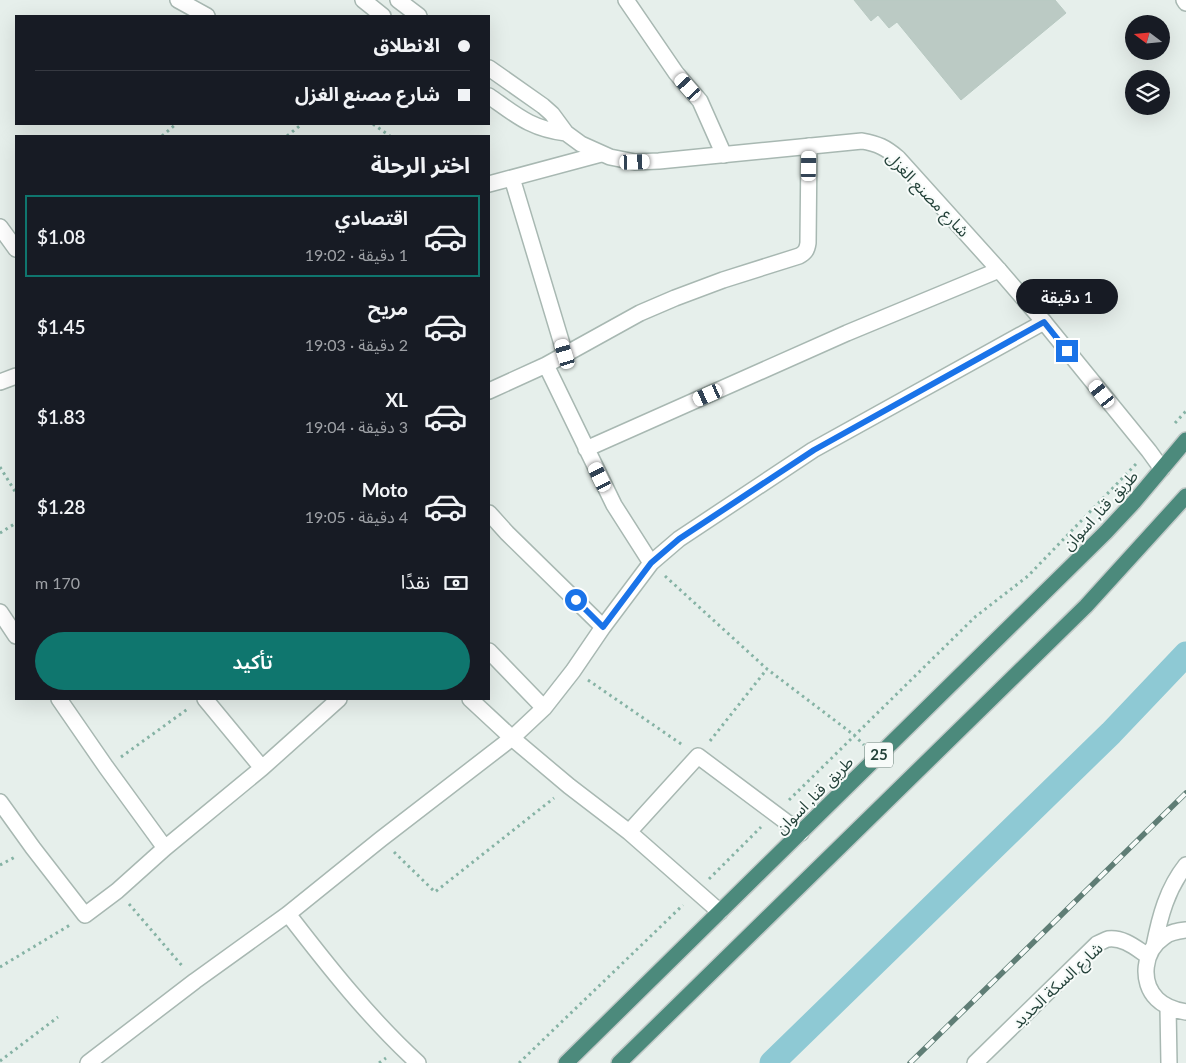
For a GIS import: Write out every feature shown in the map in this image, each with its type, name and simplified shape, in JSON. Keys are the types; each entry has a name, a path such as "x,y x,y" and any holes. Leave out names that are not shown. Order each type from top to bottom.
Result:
{"highway":[{"name":"طريق قنا, اسوان","path":"566,1063 1106,532 1186,440"},
{"name":"25","path":"619,1063 1086,606 1186,496"}],"street":[{"path":"178,0 205,15"},
{"path":"363,0 382,15"},
{"path":"398,0 418,15"},
{"path":"626,0 676,74 700,101 724,155"},
{"name":"شارع مصنع الغزل","path":"490,69 543,106 552,114 566,133 581,144 610,157 635,162 659,161 862,141 875,143 887,149 898,158 1000,270 1162,469"},
{"name":"شارع مصنع الغزل","path":"490,97 532,125 566,133"},
{"path":"490,391 546,365 640,313 723,280 804,253 808,243 809,146"},
{"path":"490,184 601,154"},
{"path":"512,178 565,354"},
{"path":"0,227 15,248"},
{"path":"586,449 847,333 1000,270"},
{"path":"88,1063 288,914 381,839 512,738 544,708 651,563 679,539 814,450 1044,322"},
{"path":"546,365 614,505 651,563"},
{"path":"0,382 15,377"},
{"path":"490,514 603,627"},
{"path":"0,612 15,634"},
{"path":"490,652 544,708"},
{"path":"61,700 106,767 165,848"},
{"path":"471,700 512,738 569,786 629,832 720,912"},
{"path":"0,802 85,916 262,768 333,701"},
{"path":"199,702 262,768"},
{"path":"629,832 698,756 801,833"},
{"path":"1186,865 1178,875 1167,897 1146,968 1147,980 1151,991 1158,1000 1177,1011 1186,1012"},
{"path":"288,914 346,987 418,1063"},
{"path":"1151,951 1163,937 1174,932 1186,930"},
{"name":"شارع السكة الحديد","path":"975,1063 1097,944 1108,940 1120,940 1151,951"},
{"path":"1168,1007 1169,1063"}],"path":[{"path":"163,135 175,125"},
{"path":"288,135 301,125"},
{"path":"374,125 389,135"},
{"path":"519,1063 697,892 975,617 1028,576 1149,451"},
{"path":"0,467 15,492"},
{"path":"0,533 15,524"},
{"path":"651,563 767,669 854,736 877,757"},
{"path":"573,671 698,756 767,669"},
{"path":"106,767 199,702"},
{"path":"381,839 435,892 569,786"},
{"path":"117,891 196,981"},
{"path":"0,967 85,916"},
{"path":"0,1061 58,1017"}],"building":[{"path":"854,0 1055,0 1066,13 961,100 897,22 889,28 878,15 871,21"}],"waterway":[{"path":"772,1063 1111,733 1186,654"}],"railway":[{"path":"910,1063 1186,793"}],"route":[{"path":"576,600 603,627 651,563 679,539 814,450 1044,322 1067,351"}]}
